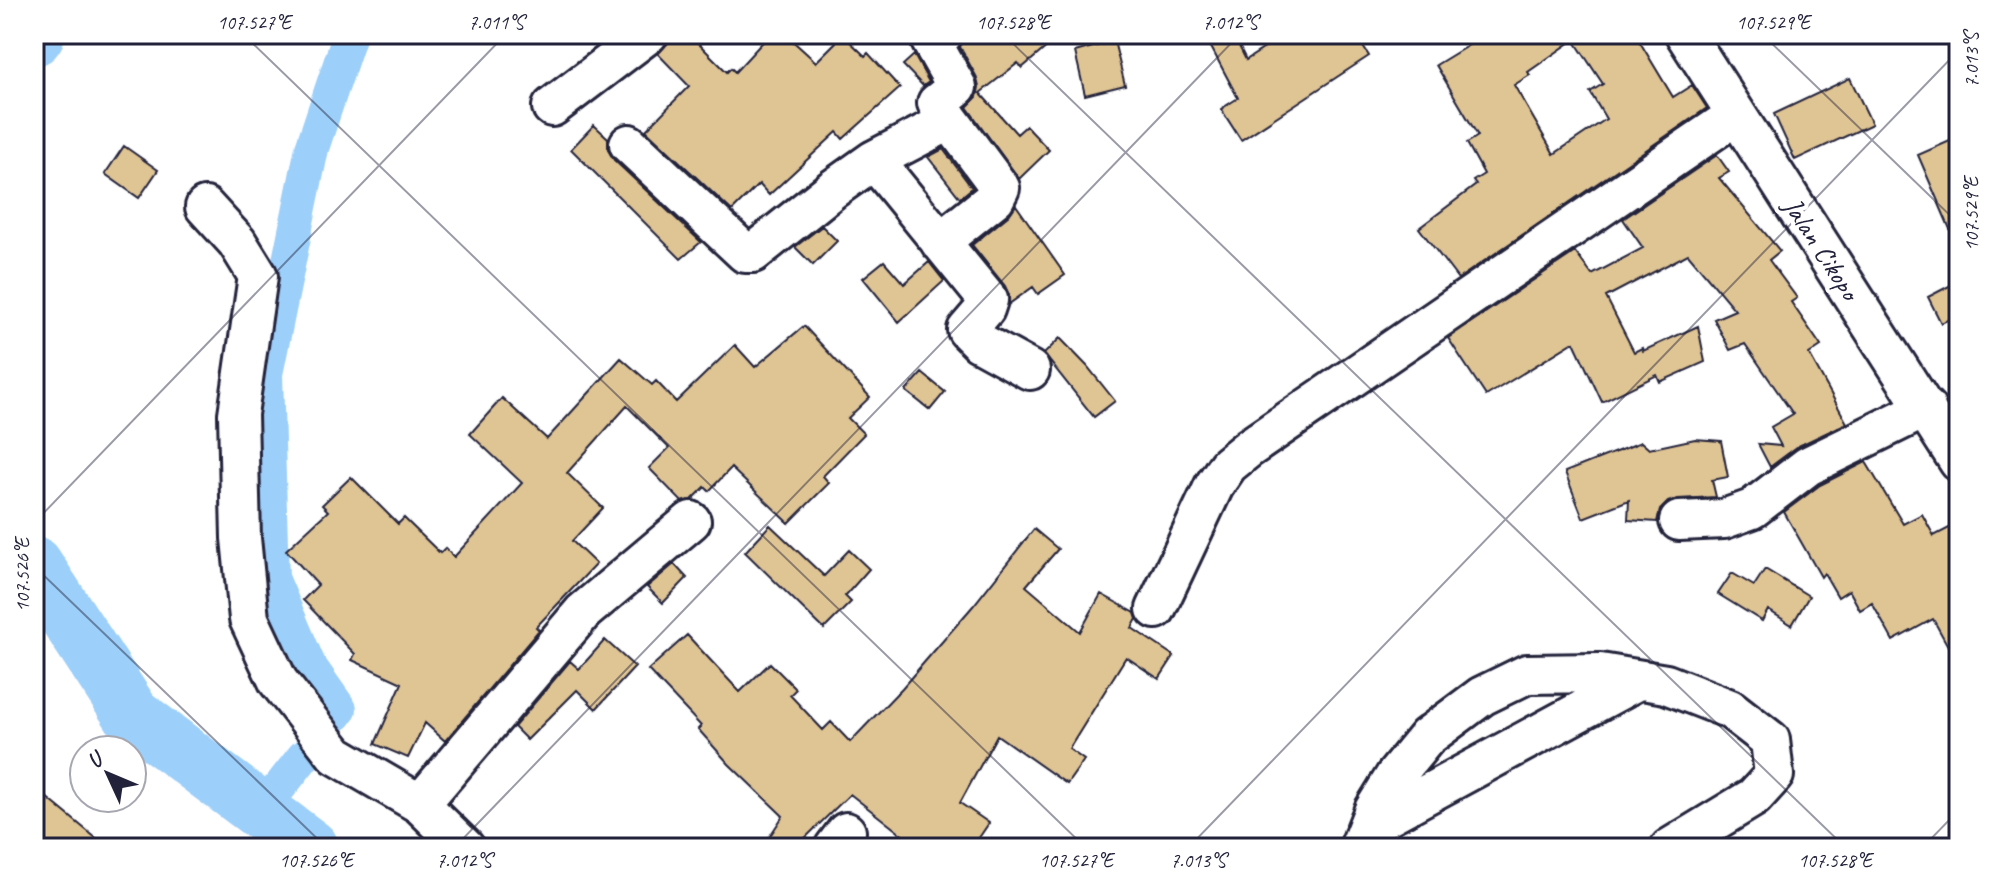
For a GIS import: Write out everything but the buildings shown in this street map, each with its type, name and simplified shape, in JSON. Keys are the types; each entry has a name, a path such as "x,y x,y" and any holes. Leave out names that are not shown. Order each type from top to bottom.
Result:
{"street":[{"path":"552,107 648,34"},
{"path":"940,242 995,198 1000,188 937,103 957,87 931,41 943,34"},
{"name":"Jalan Cikopo","path":"1685,34 1959,462"},
{"path":"1156,609 1214,486 1228,465 1736,115"},
{"path":"629,144 745,253 753,253 874,160 949,121"},
{"path":"874,160 988,300 985,309 967,330 979,342 1030,370"},
{"path":"205,207 237,242 258,276 238,414 241,538 249,619 278,681 336,755 420,804 465,848"},
{"path":"1679,521 1724,519 1752,509 1808,466 1926,408"},
{"path":"420,804 583,612 691,521"},
{"path":"1364,837 1374,810 1395,776 1427,737 1482,696 1527,674 1600,673 1666,684 1730,709 1770,740 1774,775 1754,797 1670,848"},
{"path":"1364,837 1638,680"}],"waterway":[{"path":"337,714 340,709 309,665 272,578 266,374 312,148 350,34"},
{"path":"34,565 132,715 310,848"},
{"path":"261,811 304,756"}]}
